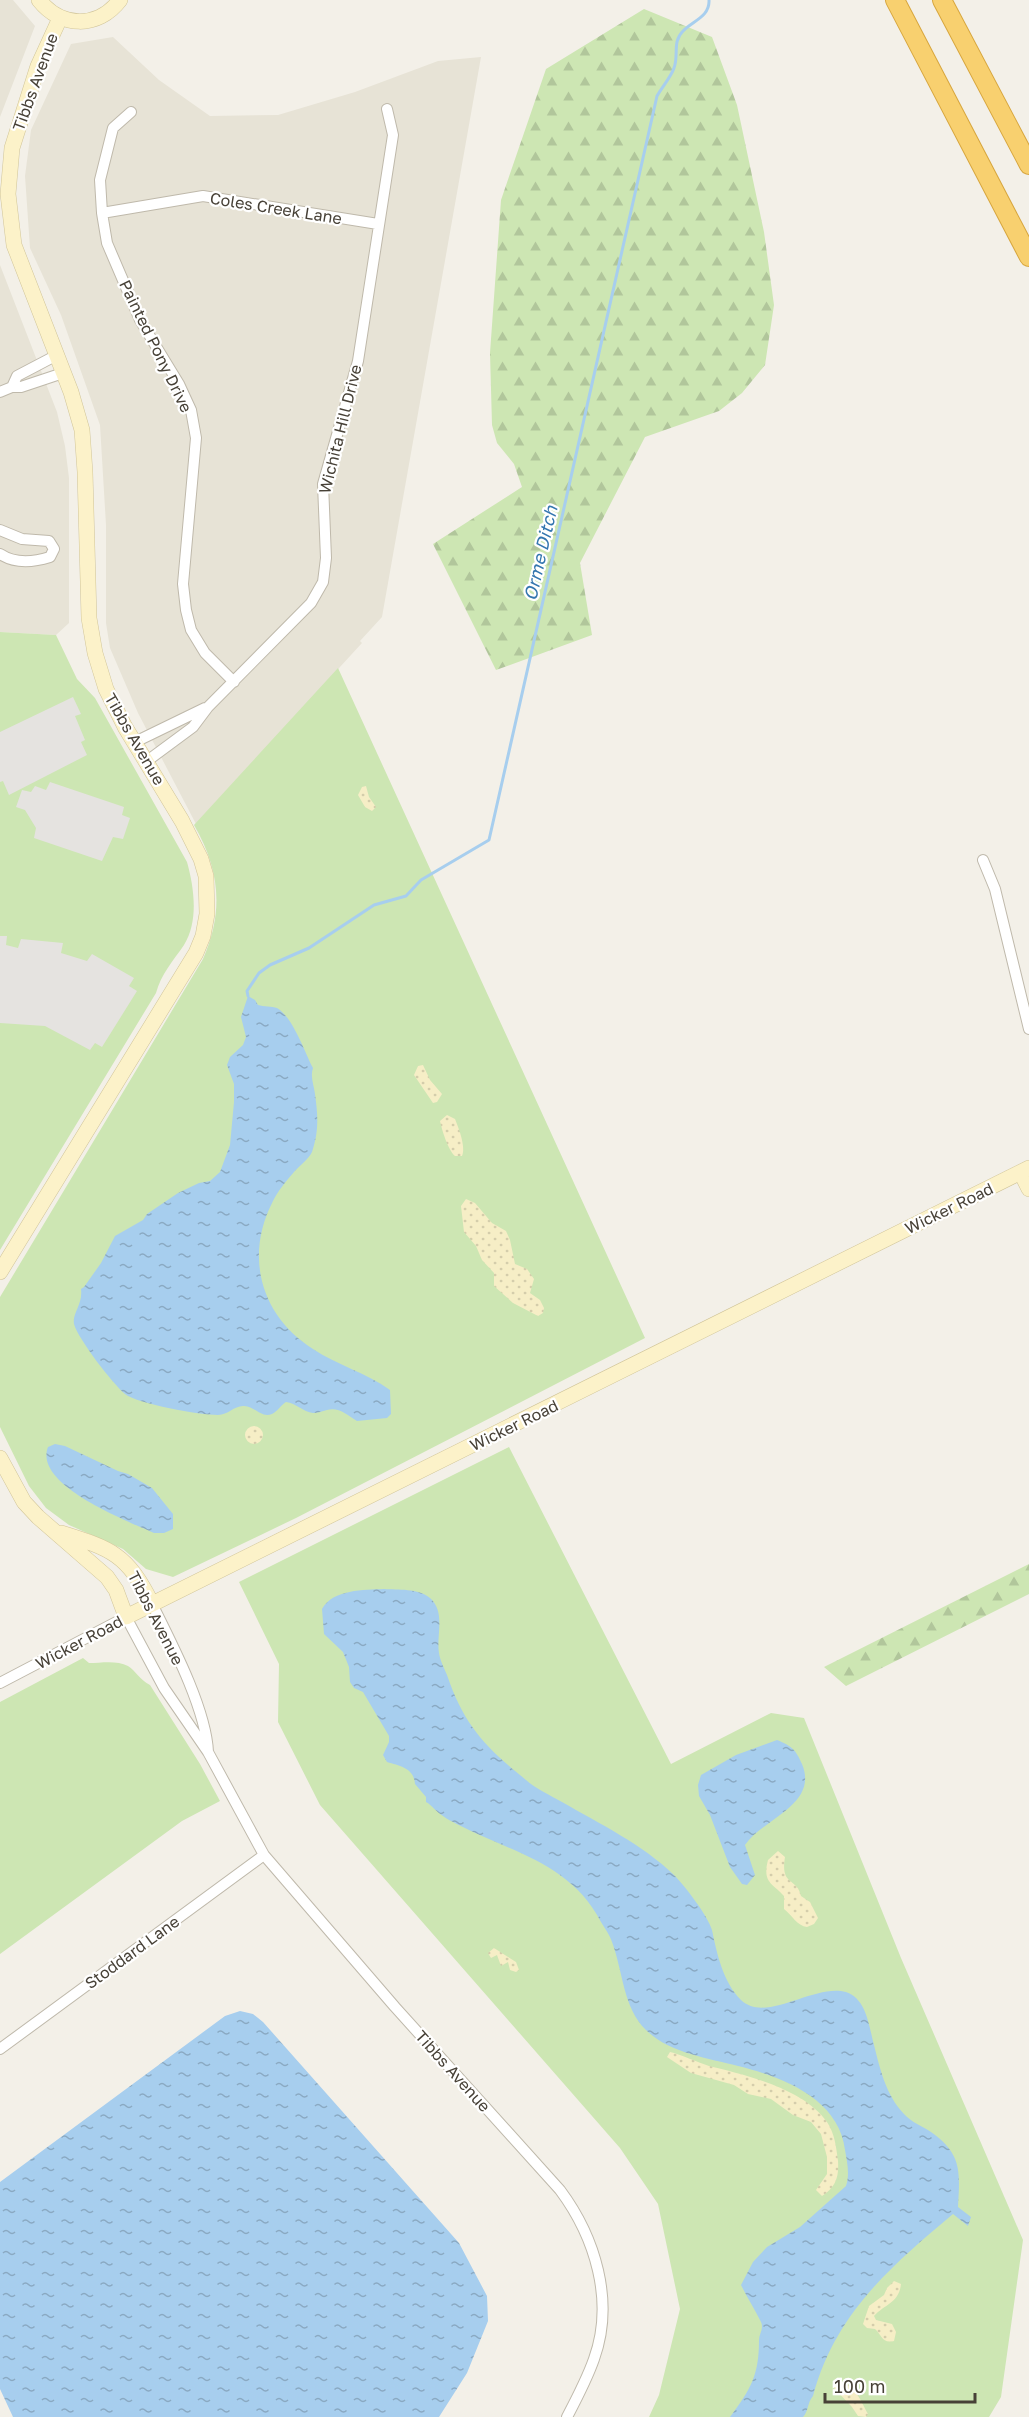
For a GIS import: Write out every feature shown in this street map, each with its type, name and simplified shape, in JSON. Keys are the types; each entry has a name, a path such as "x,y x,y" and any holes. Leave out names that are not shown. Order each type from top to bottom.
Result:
{"highway":[{"path":"895,0 1029,257"},
{"path":"942,0 1029,165"}],"street":[{"path":"39,0 46,10 60,18 80,22 100,18 111,11 120,0"},
{"name":"Tibbs Avenue","path":"0,1272 196,953 203,936 208,894 201,859 106,689 95,653 89,618 82,430 57,355 14,245 8,194 12,148 38,66 60,18"},
{"name":"Wichita Hill Drive","path":"147,761 194,726 208,707 311,603 323,582 326,558 323,484 358,361 393,135 387,109"},
{"name":"Painted Pony Drive","path":"130,112 113,128 100,180 107,243 140,320 179,384 191,410 196,438 183,584 186,610 191,630 205,653 234,682"},
{"name":"Coles Creek Lane","path":"102,213 203,196 378,224"},
{"path":"12,387 17,376 57,355"},
{"path":"0,392 63,373"},
{"path":"0,530 22,539 49,541 54,549 51,557 35,562 7,558 0,554"},
{"name":"Wichita Hill Drive","path":"135,742 208,707"},
{"path":"983,860 995,889 1029,1029"},
{"path":"1025,1171 1029,1189"},
{"name":"Wicker Road","path":"0,1683 152,1604 1025,1171"},
{"name":"Tibbs Avenue","path":"0,1458 24,1502 107,1576 164,1689 208,1752 264,1855 394,2007 560,2190 576,2212 592,2246 600,2279 601,2331 595,2357 567,2417"},
{"name":"Tibbs Avenue","path":"53,1530 108,1549 120,1557 140,1581 173,1647 207,1732 208,1752"},
{"name":"Stoddard Lane","path":"0,2049 264,1855"}],"shaded area":[{"path":"0,0 13,0 35,26 0,117"},
{"path":"113,37 159,80 210,116 278,115 355,92 438,61 481,57 382,617 360,641 362,643 196,824 138,713 110,648 106,623 106,525 100,425 61,315 30,248 25,176 31,130 71,44"},
{"path":"0,265 57,412 65,446 69,478 69,623 56,635 0,632"},
{"path":"73,697 81,714 75,716 85,740 81,742 87,755 9,795 3,781 0,782 0,732"},
{"path":"50,782 124,807 122,815 130,818 123,839 113,837 102,861 34,838 36,828 25,810 16,807 22,790 31,792 35,786 46,790"},
{"path":"0,936 7,936 6,945 18,948 21,939 63,943 61,953 87,961 92,954 134,978 129,986 137,991 102,1047 95,1043 90,1050 45,1026 0,1023"}],"green space":[{"path":"644,9 712,37 737,105 764,232 774,305 765,365 742,393 719,411 645,437 580,563 592,635 496,670 433,544 522,487 514,464 497,443 492,425 490,353 501,200 546,69"},
{"path":"0,632 56,635 77,679 95,698 187,862 194,904 192,925 184,945 164,974 156,993 0,1250"},
{"path":"338,668 645,1338 296,1518 173,1577 146,1569 123,1549 69,1525 46,1508 29,1486 0,1427 0,1297 203,959 214,924 216,891 209,858 194,825"},
{"path":"509,1447 671,1764 771,1713 804,1718 901,1958 1023,2240 1001,2397 989,2417 649,2417 659,2395 680,2309 658,2204 620,2148 320,1805 278,1722 279,1664 239,1582"},
{"path":"1029,1564 1029,1594 846,1686 824,1667"},
{"path":"83,1658 89,1663 124,1664 150,1685 200,1764 220,1801 182,1821 0,1954 0,1702"}],"sand":[{"path":"366,786 369,797 376,807 372,811 365,807 358,795 362,787"},
{"path":"423,1065 430,1080 442,1094 437,1102 433,1103 414,1075 418,1066"},
{"path":"447,1115 455,1119 463,1143 462,1156 455,1156 446,1140 440,1121"},
{"path":"466,1199 475,1203 492,1223 506,1231 515,1264 527,1269 534,1279 530,1293 540,1300 544,1308 543,1313 538,1316 513,1303 494,1286 494,1273 482,1260 476,1246 464,1232 461,1206"},
{"path":"254,1426 260,1429 263,1435 260,1441 254,1444 248,1441 245,1435 248,1429"},
{"path":"778,1851 785,1857 784,1867 787,1878 796,1886 801,1896 810,1902 818,1918 814,1924 807,1927 800,1925 784,1909 784,1896 770,1882 766,1874 768,1860"},
{"path":"494,1948 516,1962 519,1970 516,1972 510,1970 508,1962 501,1966 497,1955 491,1958 488,1953"},
{"path":"670,2052 773,2085 789,2092 817,2110 830,2127 836,2146 838,2172 831,2189 822,2196 816,2190 827,2174 827,2157 821,2134 811,2122 793,2115 771,2099 748,2094 734,2085 691,2073 667,2057"},
{"path":"894,2281 901,2284 900,2290 891,2303 874,2316 876,2320 892,2324 896,2332 894,2341 890,2342 875,2329 867,2328 863,2324 869,2306 884,2295"},
{"path":"838,2381 844,2382 853,2389 868,2414 866,2417 858,2416 834,2388"}],"water":[{"path":"248,996 258,1005 277,1008 293,1027 313,1068 312,1078 317,1116 317,1130 312,1152 280,1190 264,1222 259,1264 263,1284 281,1320 295,1335 322,1355 390,1390 391,1414 387,1418 357,1421 339,1411 331,1409 313,1413 286,1402 274,1413 268,1415 243,1406 225,1414 209,1415 142,1402 125,1394 113,1381 89,1350 74,1324 81,1289 101,1263 115,1236 143,1220 147,1214 178,1193 199,1183 210,1181 220,1172 230,1145 234,1102 234,1084 227,1065 230,1057 243,1045 246,1037 241,1017"},
{"path":"55,1444 65,1446 128,1474 152,1488 173,1514 173,1529 164,1533 154,1533 105,1511 68,1488 55,1475 47,1461 48,1447"},
{"path":"384,1589 420,1593 430,1598 435,1604 439,1617 440,1656 454,1693 478,1734 499,1757 534,1786 635,1844 679,1880 696,1901 710,1924 725,1976 741,2000 751,2006 763,2008 833,1991 846,1992 859,2001 866,2014 881,2072 893,2099 907,2117 941,2140 954,2156 959,2173 958,2207 971,2217 968,2226 953,2214 908,2253 868,2294 850,2316 835,2340 803,2417 730,2417 752,2381 762,2327 741,2285 753,2262 767,2247 800,2227 846,2186 848,2168 841,2132 832,2117 820,2104 790,2084 755,2071 689,2054 655,2038 638,2021 628,2000 610,1937 576,1888 545,1865 446,1818 426,1802 426,1797 415,1784 409,1771 387,1762 383,1755 389,1742 389,1736 363,1692 354,1688 350,1682 349,1667 343,1652 324,1634 322,1609 327,1602 341,1594 358,1590"},
{"path":"777,1740 793,1749 800,1759 805,1778 803,1790 796,1801 745,1845 755,1875 747,1885 742,1884 730,1867 710,1815 699,1796 698,1785 701,1775 736,1755"},
{"path":"240,2011 253,2014 263,2022 459,2243 487,2296 488,2321 467,2373 439,2417 13,2417 0,2389 0,2182 225,2016"}],"waterway":[{"name":"Orme Ditch","path":"248,996 247,991 259,973 270,965 309,948 374,905 406,896 421,880 489,840 657,96 674,68 680,35 704,15 709,6 709,0"}]}
